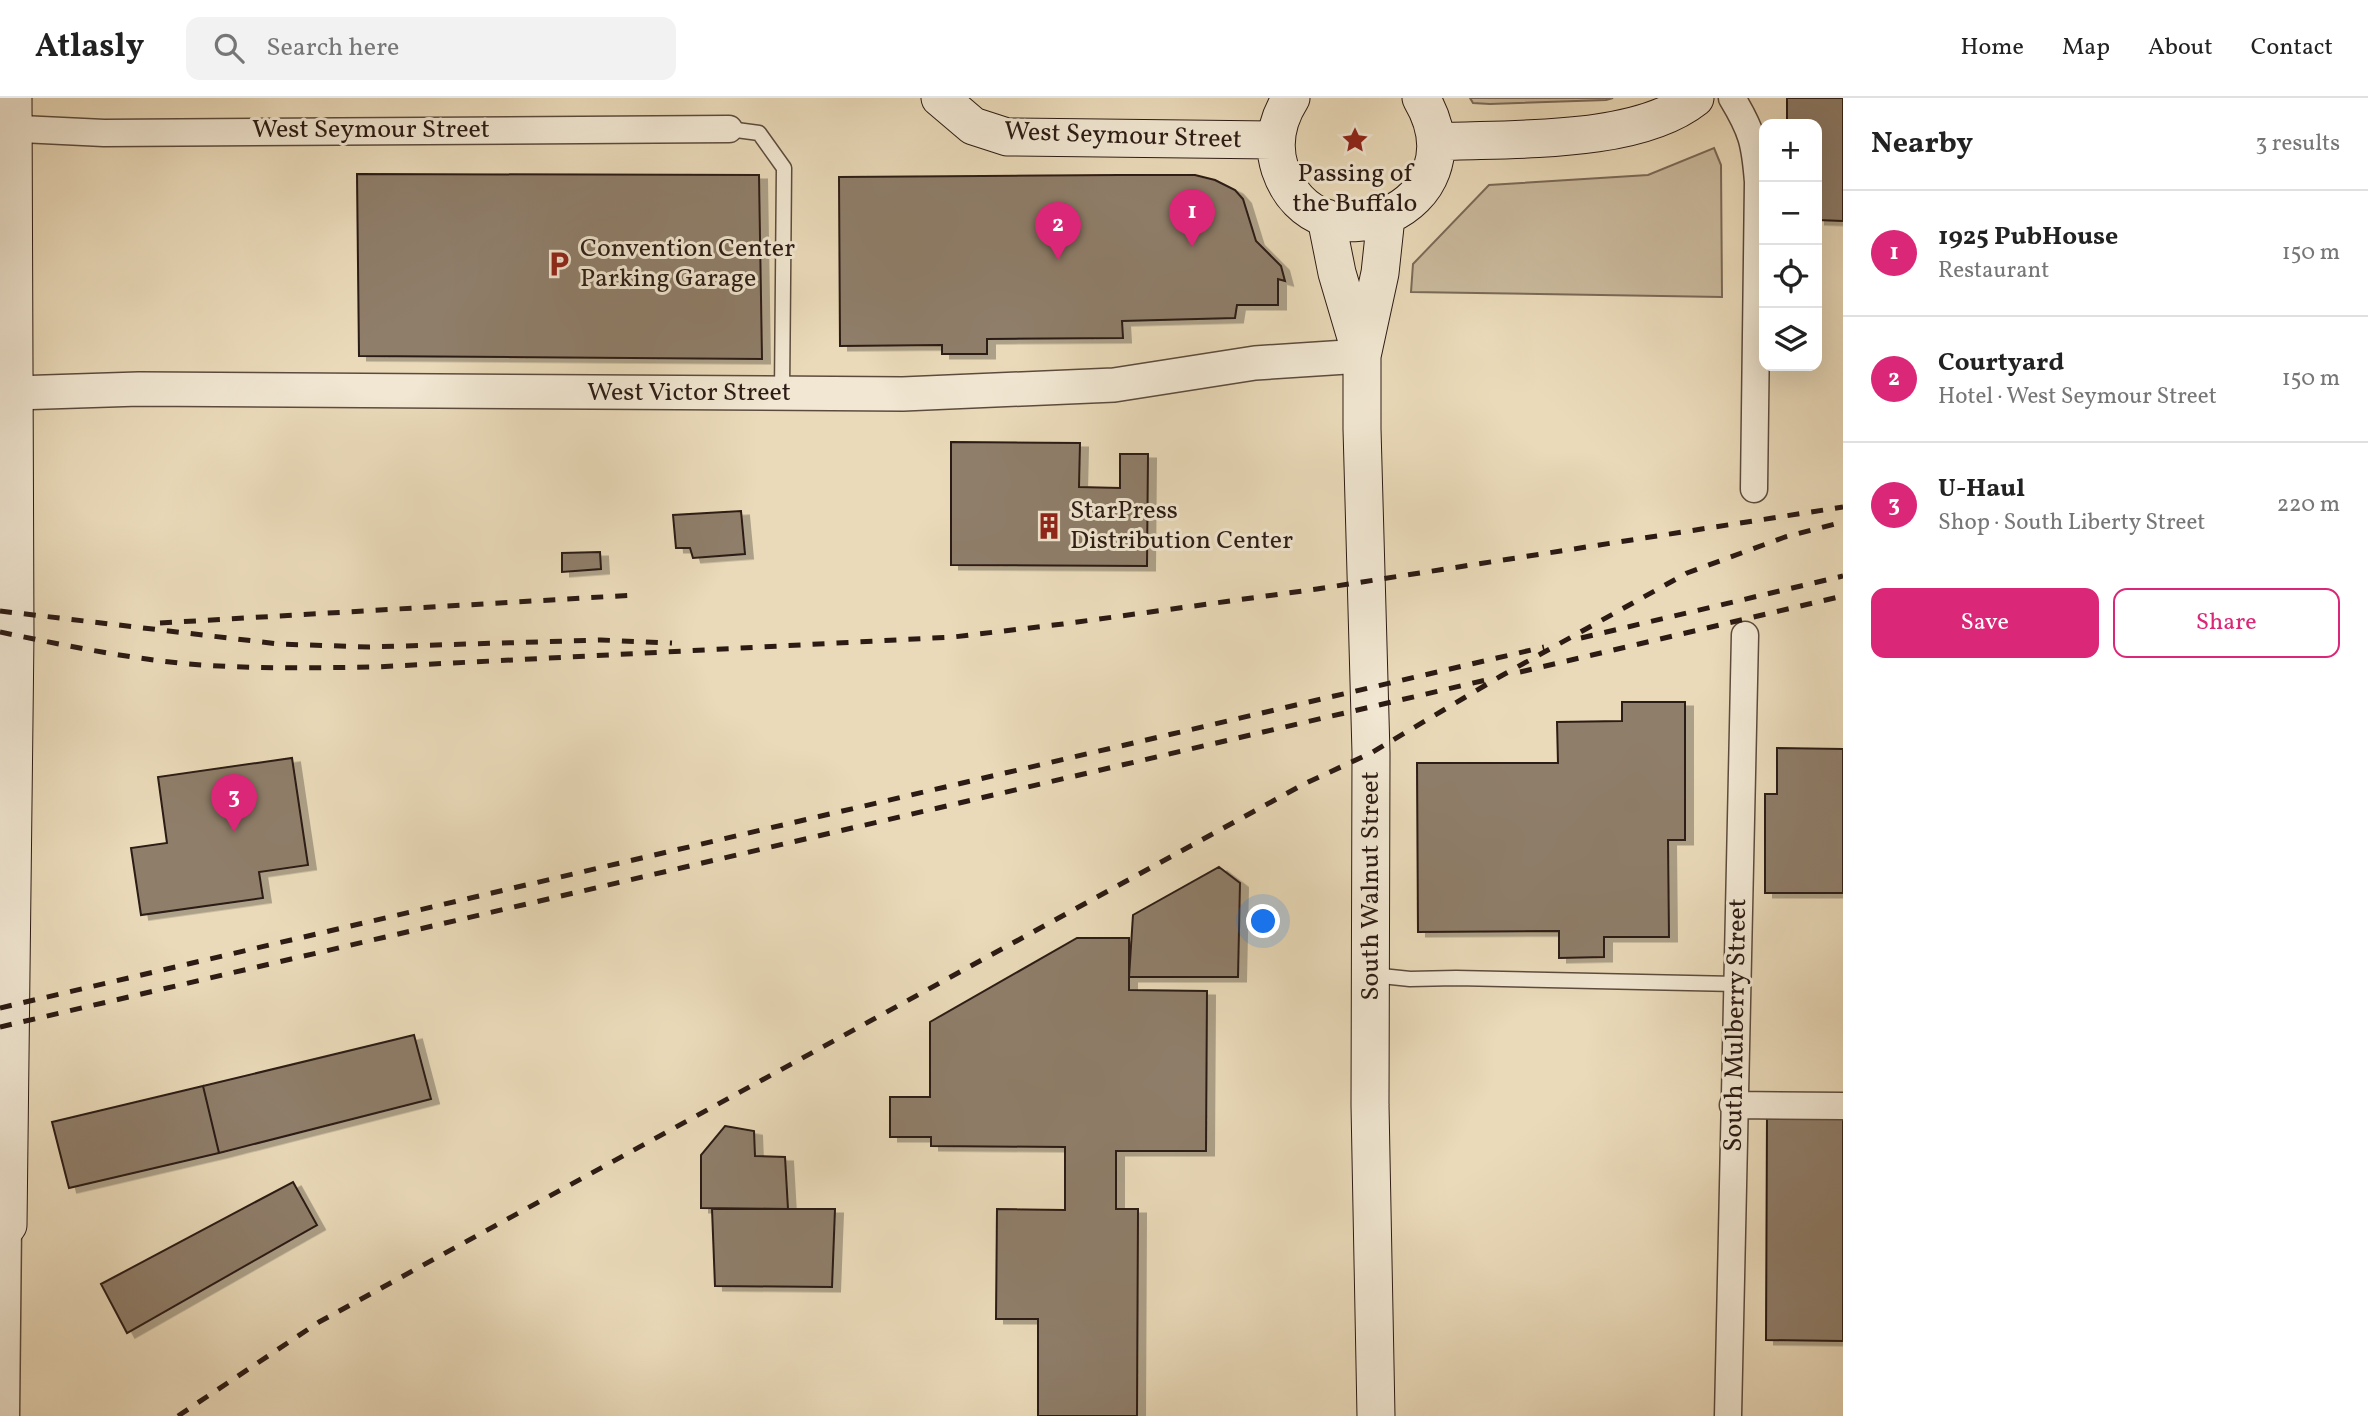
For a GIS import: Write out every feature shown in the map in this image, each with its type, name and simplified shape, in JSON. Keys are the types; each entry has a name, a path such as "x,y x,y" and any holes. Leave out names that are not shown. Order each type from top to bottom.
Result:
{"main road":[{"name":"West Seymour Street","path":"940,98 973,125 1007,137 1276,140"},
{"path":"1291,98 1281,113 1276,140 1277,159 1289,187 1309,208 1326,218 1346,223 1367,223 1386,218 1407,205 1423,188 1433,166 1436,142 1431,115 1421,98"},
{"path":"1436,142 1567,136 1615,130 1664,115 1695,98"},
{"path":"4,1230 15,635 7,443 15,393 7,328 8,118"},
{"name":"South Walnut Street","path":"1326,218 1337,273 1362,356"},
{"name":"South Walnut Street","path":"1376,1416 1370,1105 1371,753 1362,356 1380,273 1386,218"}],"street":[{"path":"1732,98 1751,130 1758,181 1754,489"},
{"name":"West Seymour Street","path":"8,118 104,133 729,129"},
{"name":"West Victor Street","path":"15,393 152,390 917,394 1115,385 1255,363 1362,356"},
{"name":"South Mulberry Street","path":"1728,1416 1745,635"},
{"path":"1733,1105 1843,1106"},
{"path":"4,1230 6,1416"}],"lane":[{"path":"729,129 758,133 784,168 782,394"},
{"path":"1371,975 1410,979 1736,984"}],"shaded area":[{"path":"1470,98 1613,98 1490,104 1473,103"},
{"path":"1714,148 1721,165 1722,297 1411,292 1413,264 1489,185 1648,175"}],"building":[{"path":"1787,98 1843,98 1843,221 1822,220 1822,119 1787,119"},
{"name":"Convention Center Parking Garage","path":"357,174 759,175 762,359 359,356"},
{"path":"1195,175 1215,180 1235,190 1243,199 1256,241 1281,266 1285,281 1278,279 1278,305 1237,305 1235,318 1122,321 1123,338 987,339 987,354 942,354 942,345 840,346 839,177"},
{"name":"StarPress Distribution Center","path":"951,442 1080,443 1079,487 1120,488 1120,454 1148,454 1147,566 951,565"},
{"path":"741,511 745,554 693,558 690,548 676,548 673,515"},
{"path":"600,552 601,569 562,572 562,553"},
{"path":"1622,702 1685,702 1685,840 1668,840 1669,937 1604,937 1604,957 1559,958 1559,931 1418,932 1417,763 1558,763 1557,722 1622,721"},
{"path":"1777,748 1843,749 1843,893 1765,893 1765,794 1777,794"},
{"path":"292,758 308,865 259,872 263,898 141,915 131,848 167,843 158,777"},
{"path":"1219,867 1240,883 1238,977 1129,977 1133,915"},
{"path":"1077,938 1129,938 1129,990 1207,991 1206,1151 1116,1151 1116,1209 1138,1209 1137,1416 1038,1416 1038,1319 996,1319 997,1209 1065,1210 1065,1147 931,1146 931,1137 890,1137 890,1097 930,1097 930,1022"},
{"path":"414,1035 431,1099 219,1153 203,1086"},
{"path":"203,1086 219,1153 69,1188 52,1122"},
{"path":"1767,1117 1843,1117 1843,1341 1766,1340"},
{"path":"725,1126 754,1131 755,1156 785,1157 788,1209 701,1208 701,1155"},
{"path":"293,1182 317,1225 127,1333 101,1284"},
{"path":"712,1209 835,1209 832,1287 715,1286"}],"railway":[{"path":"0,632 94,651 165,661 212,666 282,668 376,667 953,637 1317,589 1843,507"},
{"path":"178,1416 319,1322 1304,784 1371,753 1501,676 1687,573 1785,537 1843,522"},
{"path":"1581,638 1843,576"},
{"path":"160,623 635,595"},
{"path":"1520,672 1843,596"},
{"path":"0,611 279,644 369,647 601,640 672,643"},
{"path":"0,1008 1544,647"},
{"path":"0,1027 1486,680"}],"place":[{"name":"Passing of the Buffalo","path":"1355,140"},
{"name":"1925 PubHouse","path":"1192,247"},
{"name":"Courtyard","path":"1058,260"},
{"name":"Convention Center Parking Garage","path":"559,264"},
{"name":"StarPress Distribution Center","path":"1049,526"},
{"name":"U-Haul","path":"234,832"}]}
